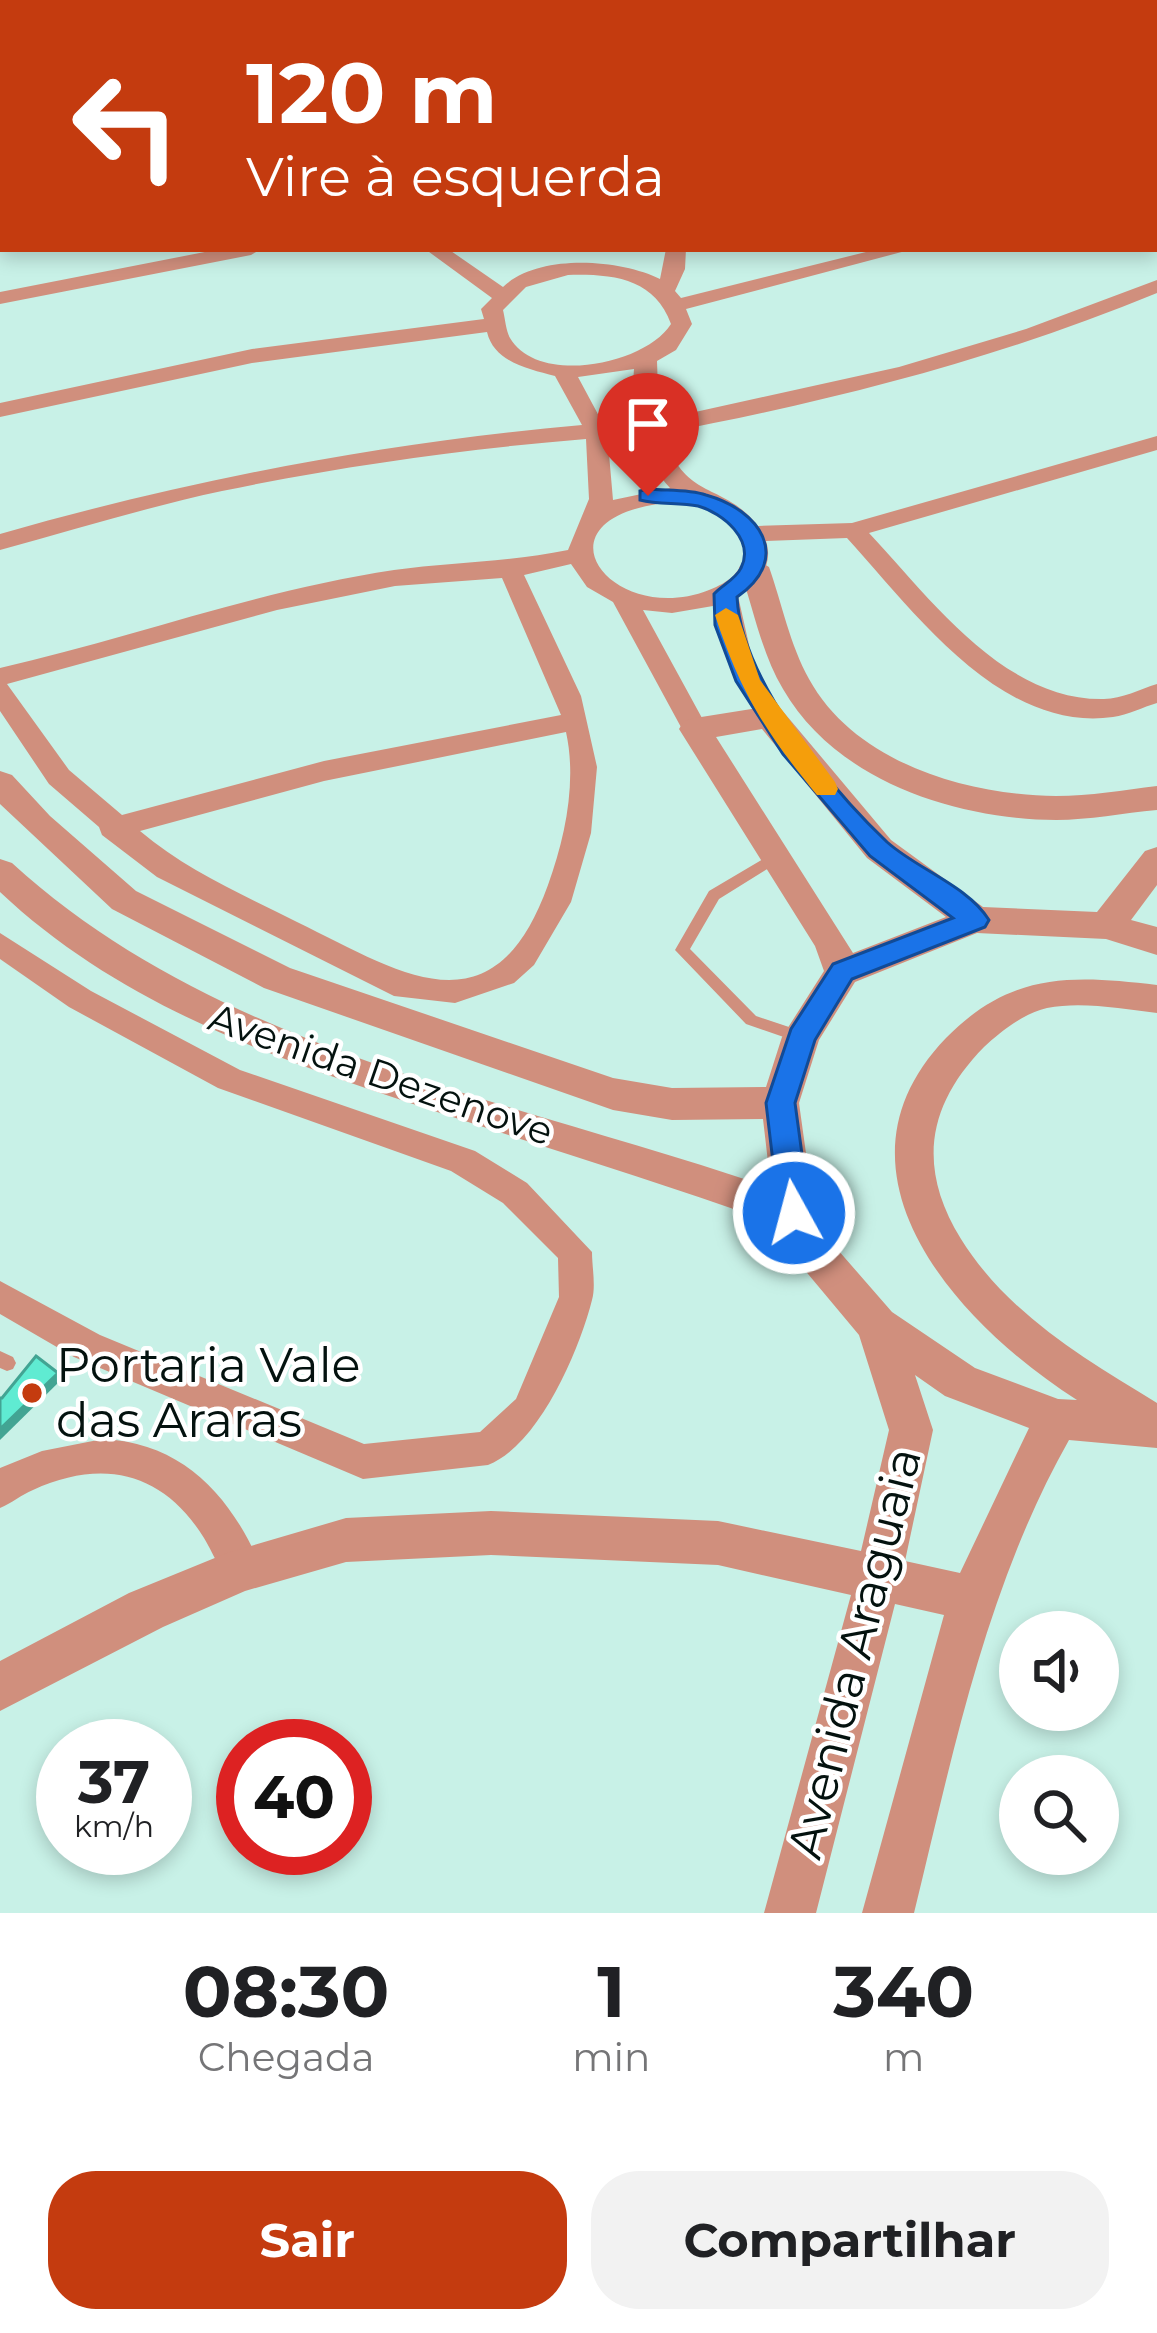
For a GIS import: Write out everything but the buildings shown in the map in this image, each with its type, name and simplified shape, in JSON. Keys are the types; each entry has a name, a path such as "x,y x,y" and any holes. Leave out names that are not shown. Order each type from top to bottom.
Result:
{"street":[{"path":"0,298 236,252"},
{"path":"439,252 502,295"},
{"path":"676,252 671,298 682,320 678,335 646,361 606,370 562,370 513,353 490,325 492,310 502,295 541,274 567,269 622,272 671,298 889,252"},
{"path":"649,429 777,405 916,371 1062,325 1157,286"},
{"path":"0,410 251,356 490,325"},
{"path":"646,361 643,394 649,429 667,465 698,499"},
{"path":"562,370 596,431 602,491 600,506 580,539 579,555 586,572 623,597 689,605 725,594 743,582 753,550"},
{"path":"0,542 122,507 286,470 411,449 596,431"},
{"path":"753,550 854,530 1157,443"},
{"path":"588,524 603,511 635,499 673,495 698,499 740,519 795,683 820,719 876,760 946,792 1000,802 1052,808 1157,798"},
{"path":"854,530 1012,687 1046,701 1085,708 1122,706 1157,693"},
{"path":"0,677 107,652 274,603 395,578 510,569 579,555"},
{"path":"0,691 59,777 112,828 167,870 405,988 439,993 474,988 514,968 566,878 584,796 577,722 510,569"},
{"path":"725,594 727,625 738,658 770,717 879,849 976,920"},
{"path":"623,597 695,729 832,943 842,972"},
{"path":"695,729 770,717"},
{"path":"112,828 324,771 577,722"},
{"name":"Avenida Dezenove","path":"0,784 38,825 124,900 278,978 613,1094 672,1105 781,1103"},
{"path":"1106,926 1157,860"},
{"name":"Avenida Dezenove","path":"0,872 74,938 155,989 243,1031 794,1213"},
{"path":"1157,941 1106,926 976,920 842,972 801,1037 781,1103 794,1213 817,1255 877,1325 960,1382 1058,1419 1157,1427"},
{"path":"0,1296 87,1346 363,1462 488,1448 529,1410 576,1297 575,1252 515,1193 463,1161 229,1079 4,953"},
{"path":"1157,999 1042,994 985,1024 945,1059 916,1113 911,1162 924,1212 970,1285 1027,1344 1157,1427"},
{"name":"Avenida Araguaia","path":"790,1913 879,1575 911,1430 877,1325"},
{"path":"888,1913 970,1598 1030,1462 1058,1419"},
{"path":"5,1478 98,1454 145,1459 185,1482 216,1519 243,1569"},
{"path":"0,1688 146,1610 243,1569 346,1540 491,1533 718,1543 970,1598"}],"lane":[{"path":"775,857 714,895 682,950 752,1021 801,1037"}],"slow traffic":[{"path":"726,615 748,681 826,789"}],"place":[{"name":"Portaria Vale das Araras","path":"32,1393"}],"route":[{"path":"648,496 673,495 721,507 752,534 757,550 754,566 743,582 725,594 727,625 748,681 792,748 879,849 976,920 842,972 801,1037 781,1103 794,1213"}]}
